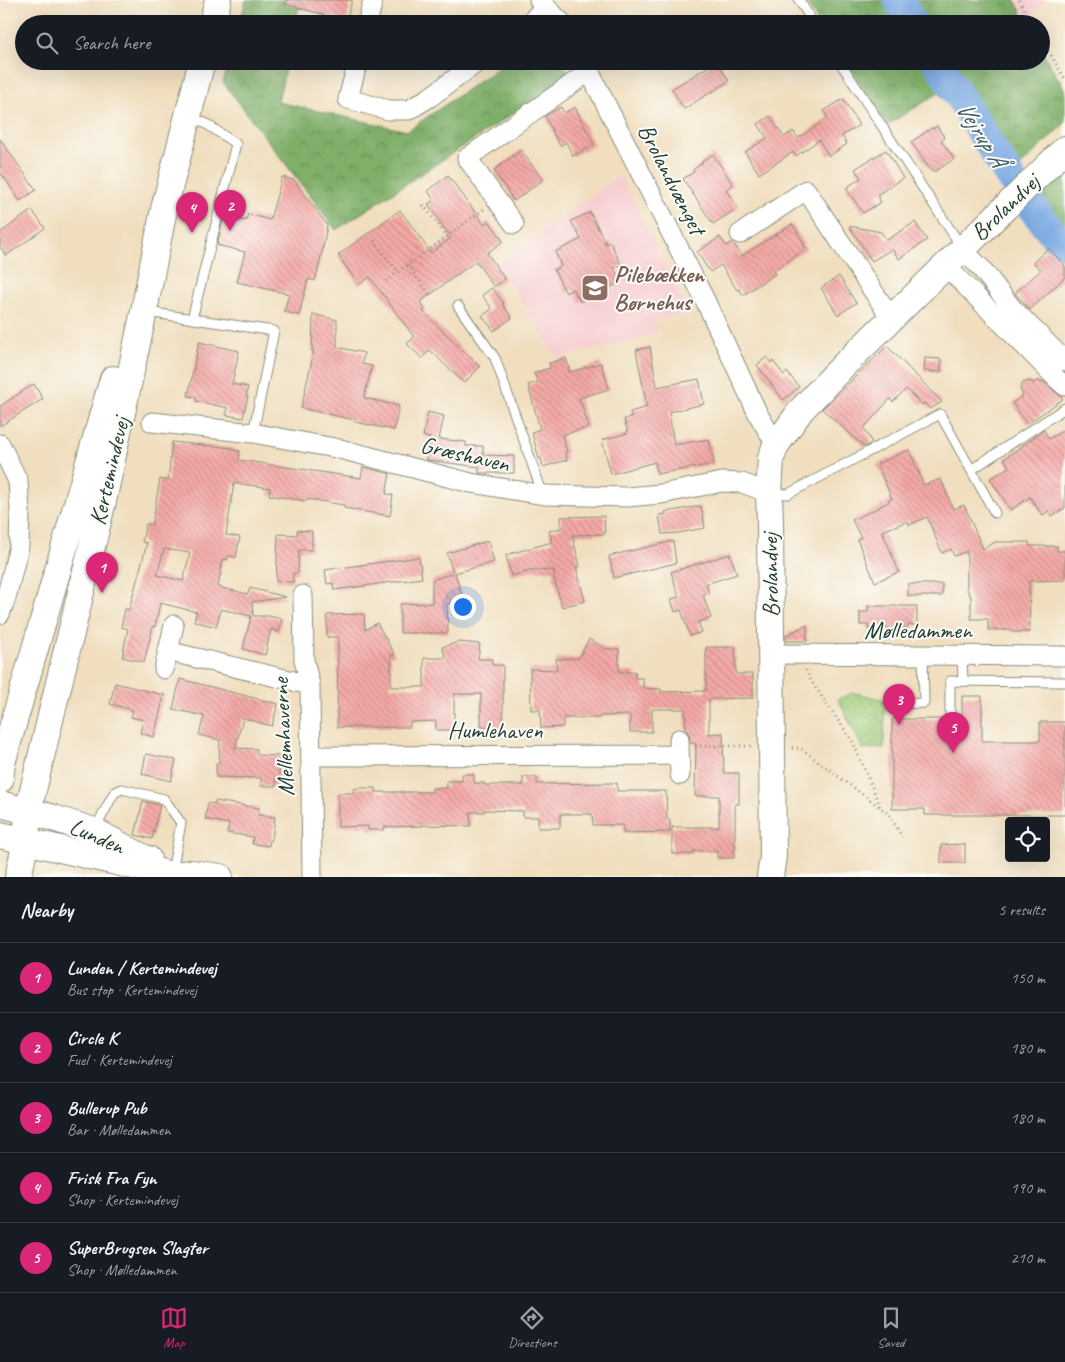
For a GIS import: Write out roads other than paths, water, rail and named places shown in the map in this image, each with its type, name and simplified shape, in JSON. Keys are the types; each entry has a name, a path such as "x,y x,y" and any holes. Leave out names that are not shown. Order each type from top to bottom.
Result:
{"street":[{"path":"214,15 218,0"},
{"path":"369,15 373,0"},
{"path":"535,15 542,3 554,15"},
{"name":"Kertemindevej","path":"18,877 11,822 103,501 164,210 200,70"},
{"path":"356,70 348,100 388,110 409,110 467,70"},
{"name":"Brolandvænget","path":"514,224 467,158 582,70"},
{"name":"Brolandvænget","path":"589,70 704,298 758,414 776,445"},
{"name":"Brolandvej","path":"770,877 773,856 768,493 771,458 776,445 801,410 845,364 1065,149"},
{"path":"740,234 806,190 891,318"},
{"name":"Kertemindevej","path":"0,780 2,763 132,308 164,210"},
{"path":"954,257 981,268 1012,308 1065,362"},
{"path":"954,257 1065,386"},
{"name":"Græshaven","path":"152,422 253,433 348,451 471,483 544,495 627,497 661,494 722,482 742,483 768,493"},
{"path":"0,877 20,768 64,587 96,439"},
{"path":"0,444 18,482 20,510 19,546 0,614"},
{"name":"Mellemhaverne","path":"303,595 304,660 310,685 312,877"},
{"path":"174,624 165,660 310,685"},
{"name":"Mølledammen","path":"771,654 1065,656"},
{"name":"Humlehaven","path":"312,756 679,746 680,776"},
{"name":"Lunden","path":"11,822 144,858 179,871 220,877"}],"lane":[{"path":"798,0 808,15"},
{"path":"844,70 954,257"},
{"path":"188,116 205,123 236,144 192,319"},
{"path":"458,306 495,358 544,495"},
{"path":"144,311 274,331 253,433"},
{"path":"971,470 1065,408"},
{"path":"768,493 788,494 940,414 995,513"},
{"path":"899,704 924,703 922,655"},
{"path":"962,655 963,681"},
{"path":"950,715 950,681 1065,682"},
{"path":"96,845 114,793 122,789 164,798 181,824 179,871"}],"waterway":[{"name":"Vejrup Å","path":"898,0 907,15"},
{"name":"Vejrup Å","path":"943,70 1011,179"},
{"name":"Vejrup Å","path":"1029,204 1059,241 1065,244"}],"place":[{"name":"Circle K","path":"230,231"},
{"name":"Frisk Fra Fyn","path":"192,233"},
{"name":"Pilebækken Børnehus","path":"595,288"},
{"name":"Lunden / Kertemindevej","path":"102,593"},
{"name":"Bullerup Pub","path":"899,725"},
{"name":"SuperBrugsen Slagter","path":"953,753"}]}
